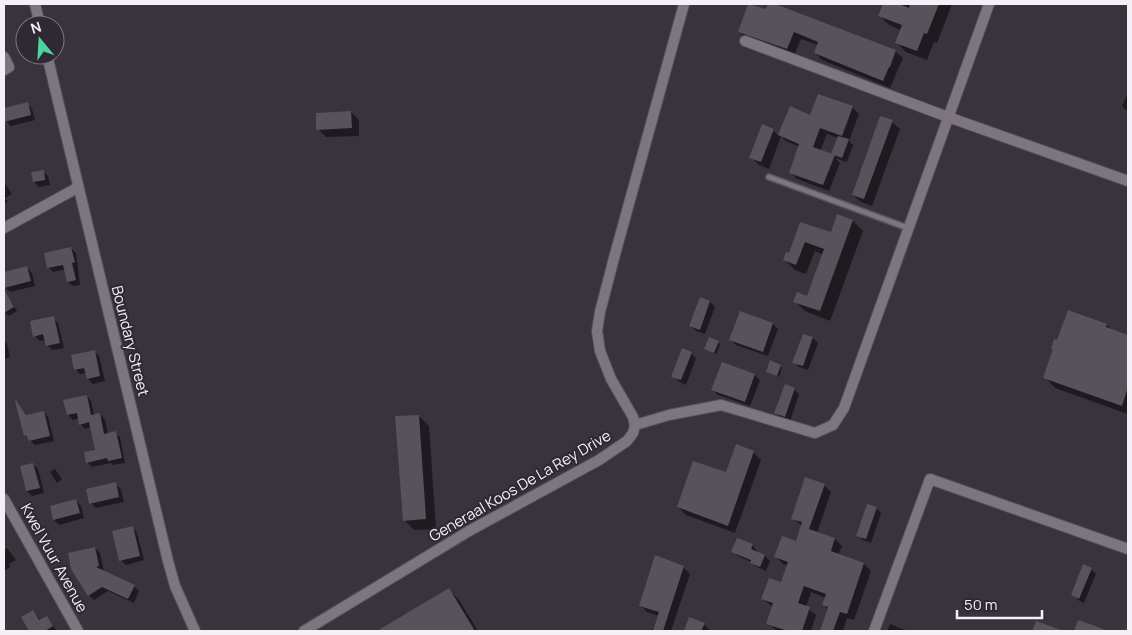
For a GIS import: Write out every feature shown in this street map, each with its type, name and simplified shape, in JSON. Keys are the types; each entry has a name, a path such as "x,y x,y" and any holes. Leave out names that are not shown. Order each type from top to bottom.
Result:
{"street":[{"path":"684,4 600,312 597,331 600,352 611,379 633,416 636,425 668,415 721,405 815,433 833,425 844,408 989,4"},
{"path":"745,41 948,117 1128,181"},
{"path":"4,57 6,69"},
{"name":"Boundary Street","path":"48,65 168,561 175,586 195,631"},
{"path":"4,228 77,188"},
{"name":"Generaal Koos De La Rey Drive","path":"304,631 469,531 599,460 626,441 633,433 636,425"},
{"path":"874,631 930,479 1128,549"},
{"name":"Kwel Vuur Avenue","path":"4,500 78,631"}],"lane":[{"path":"768,177 909,228"}],"building":[{"path":"748,4 766,9 768,4 775,4 896,50 883,81 814,53 818,42 794,32 787,49 738,32"},
{"path":"883,4 899,4 909,8 910,4 939,4 927,34 924,33 917,51 895,43 902,25 878,16"},
{"path":"818,94 853,106 842,136 820,128 813,147 835,155 823,185 789,173 799,144 778,135 790,106 810,115"},
{"path":"28,102 31,115 4,122 4,108"},
{"path":"351,111 352,128 316,130 316,113"},
{"path":"880,116 893,120 864,199 852,195"},
{"path":"762,124 774,129 761,162 749,158"},
{"path":"838,136 849,139 842,158 831,154"},
{"path":"44,170 45,180 33,182 31,172"},
{"path":"837,214 853,220 820,311 793,302 797,292 807,296 824,249 805,242 796,265 783,260 786,252 789,253 800,222 831,232"},
{"path":"71,247 75,262 72,263 76,280 67,282 63,265 47,268 44,253"},
{"path":"27,266 31,281 4,288 4,272"},
{"path":"4,289 14,307 4,313"},
{"path":"700,297 710,301 700,330 689,326"},
{"path":"1068,310 1107,324 1106,327 1128,335 1128,387 1122,406 1043,378 1053,349 1051,349 1054,339 1057,340"},
{"path":"740,311 773,323 763,352 729,340"},
{"path":"54,316 60,343 46,346 43,334 33,337 30,321"},
{"path":"803,334 813,337 803,366 792,363"},
{"path":"709,337 719,341 714,353 704,349"},
{"path":"682,348 692,352 681,380 671,377"},
{"path":"95,350 100,376 87,379 84,368 74,370 71,355"},
{"path":"770,360 781,365 777,376 766,372"},
{"path":"722,362 755,374 745,402 711,390"},
{"path":"785,384 795,388 785,417 774,413"},
{"path":"87,395 91,415 100,413 104,434 116,431 122,458 108,461 107,458 86,463 84,452 95,450 89,422 79,425 77,413 67,415 63,400"},
{"path":"16,400 26,415 44,411 50,436 29,441 26,435 24,436"},
{"path":"419,415 426,519 403,521 395,416"},
{"path":"736,444 754,451 728,526 677,507 693,461 726,472"},
{"path":"33,463 40,488 26,491 20,466"},
{"path":"805,477 825,484 809,529 835,538 831,551 864,563 847,614 840,612 833,631 820,631 828,607 822,605 826,594 804,586 798,603 810,607 802,631 788,631 766,624 773,603 761,599 769,578 781,582 788,562 774,557 782,536 796,541 802,522 791,519"},
{"path":"116,482 119,497 89,504 86,489"},
{"path":"76,499 80,513 53,520 50,506"},
{"path":"867,504 877,507 866,539 856,536"},
{"path":"133,526 140,556 119,561 112,531"},
{"path":"737,538 753,544 751,549 765,555 760,567 750,563 751,560 731,552"},
{"path":"95,547 99,566 96,567 135,585 128,599 102,587 88,596 71,569 68,553"},
{"path":"655,555 684,566 663,631 653,631 659,612 639,606"},
{"path":"1083,564 1092,568 1079,599 1071,595"},
{"path":"449,588 475,631 377,631"},
{"path":"33,610 39,620 47,616 53,626 45,631 29,631 21,617"},
{"path":"689,617 705,623 701,631 684,631"},
{"path":"1078,620 1106,630 1106,631 1074,631"},
{"path":"1036,621 1061,630 1061,631 1032,631"}]}
